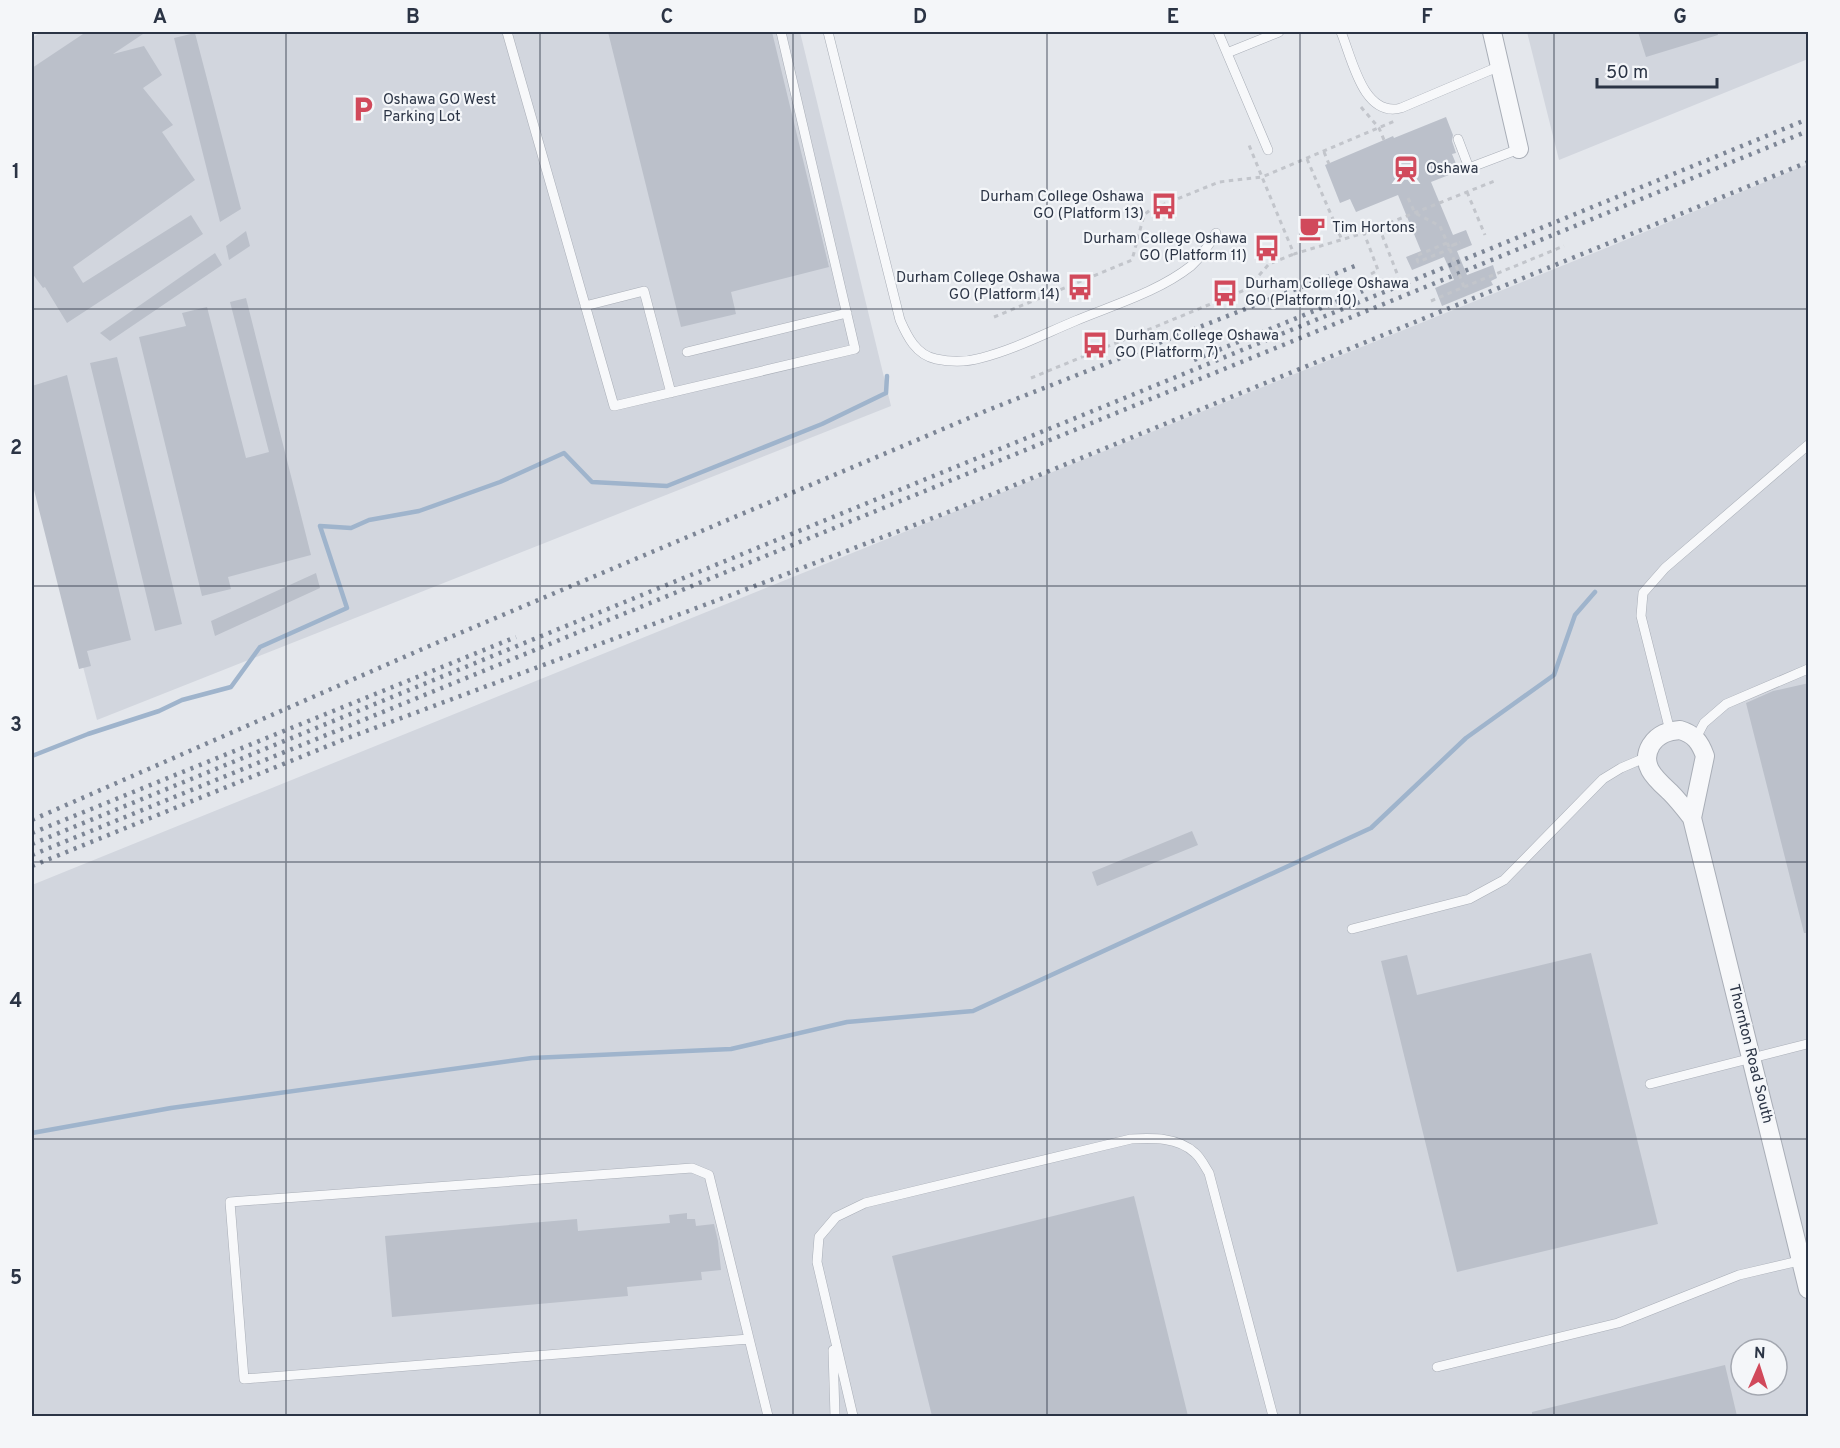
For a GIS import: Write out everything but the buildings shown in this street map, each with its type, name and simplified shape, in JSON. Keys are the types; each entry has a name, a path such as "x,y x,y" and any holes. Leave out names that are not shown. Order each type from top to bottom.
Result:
{"street":[{"path":"1492,32 1519,149"},
{"path":"1647,757 1654,740 1670,731 1689,733 1696,738"},
{"name":"Thornton Road South","path":"1692,818 1705,756 1696,738"},
{"name":"Thornton Road South","path":"1647,757 1652,775 1692,818 1805,1259 1809,1289"}],"lane":[{"path":"507,32 614,406 855,349 781,32"},
{"path":"828,32 900,320 907,336 918,350 933,358 956,361 980,359 1148,290 1192,265 1216,233"},
{"path":"1218,32 1268,150"},
{"path":"1227,53 1279,32"},
{"path":"1341,32 1365,92 1375,104 1386,109 1401,108 1500,66"},
{"path":"1458,139 1469,168 1519,149"},
{"path":"585,306 644,291 671,393"},
{"path":"687,352 847,313"},
{"path":"1670,731 1641,616 1643,593 1665,568 1809,445"},
{"path":"1696,738 1704,723 1726,704 1809,669"},
{"path":"1352,928 1469,899 1504,880 1603,779 1647,757"},
{"path":"1650,1084 1807,1044"},
{"path":"853,1416 817,1262 819,1237 836,1217 865,1203 1131,1139 1157,1137 1180,1143 1196,1154 1209,1173 1273,1416"},
{"path":"749,1339 244,1379 230,1202 692,1168 709,1175 768,1416"},
{"path":"1437,1367 1618,1323 1739,1275 1805,1259"},
{"path":"832,1332 835,1416"}],"path":[{"path":"994,317 1132,260 1144,214 1150,210 1219,182 1262,177 1402,118"},
{"path":"1379,128 1384,140"},
{"path":"1249,145 1294,254"},
{"path":"1324,152 1329,164"},
{"path":"1307,159 1342,240"},
{"path":"1031,378 1247,289 1269,264 1364,233 1497,180"},
{"path":"1467,192 1485,235"},
{"path":"1408,198 1415,213 1440,226 1464,287"},
{"path":"1379,227 1398,276"},
{"path":"1364,233 1378,270 1371,274"},
{"path":"1449,247 1416,256 1419,262 1461,242"},
{"path":"1431,301 1564,246"}],"shaded area":[{"path":"41,32 800,32 891,406 97,720 32,472 32,38"},
{"path":"1527,32 1808,32 1808,59 1559,160"},
{"path":"1808,164 1808,1416 32,1416 32,885 1611,246"}],"waterway":[{"path":"32,756 88,734 159,711 182,700 231,687 260,647 347,608 320,526 351,528 369,520 419,511 500,482 564,453 592,482 667,486 822,424 886,393 887,376"},
{"path":"32,1133 171,1108 532,1058 731,1049 847,1022 973,1011 1371,828 1466,738 1554,675 1575,615 1595,592"}],"railway":[{"path":"32,844 1808,119"},
{"path":"32,855 1808,131"},
{"path":"32,866 345,739 951,511 1808,162"},
{"path":"32,820 427,647 988,410 1360,264"},
{"path":"1194,360 1363,291"},
{"path":"32,833 516,637"}],"place":[{"name":"Oshawa GO West Parking Lot","path":"363,109"},
{"name":"Oshawa","path":"1406,169"},
{"name":"Durham College Oshawa GO (Platform 13)","path":"1164,206"},
{"name":"Tim Hortons","path":"1312,228"},
{"name":"Durham College Oshawa GO (Platform 11)","path":"1267,248"},
{"name":"Durham College Oshawa GO (Platform 14)","path":"1080,287"},
{"name":"Durham College Oshawa GO (Platform 10)","path":"1225,293"},
{"name":"Durham College Oshawa GO (Platform 7)","path":"1095,345"}]}
